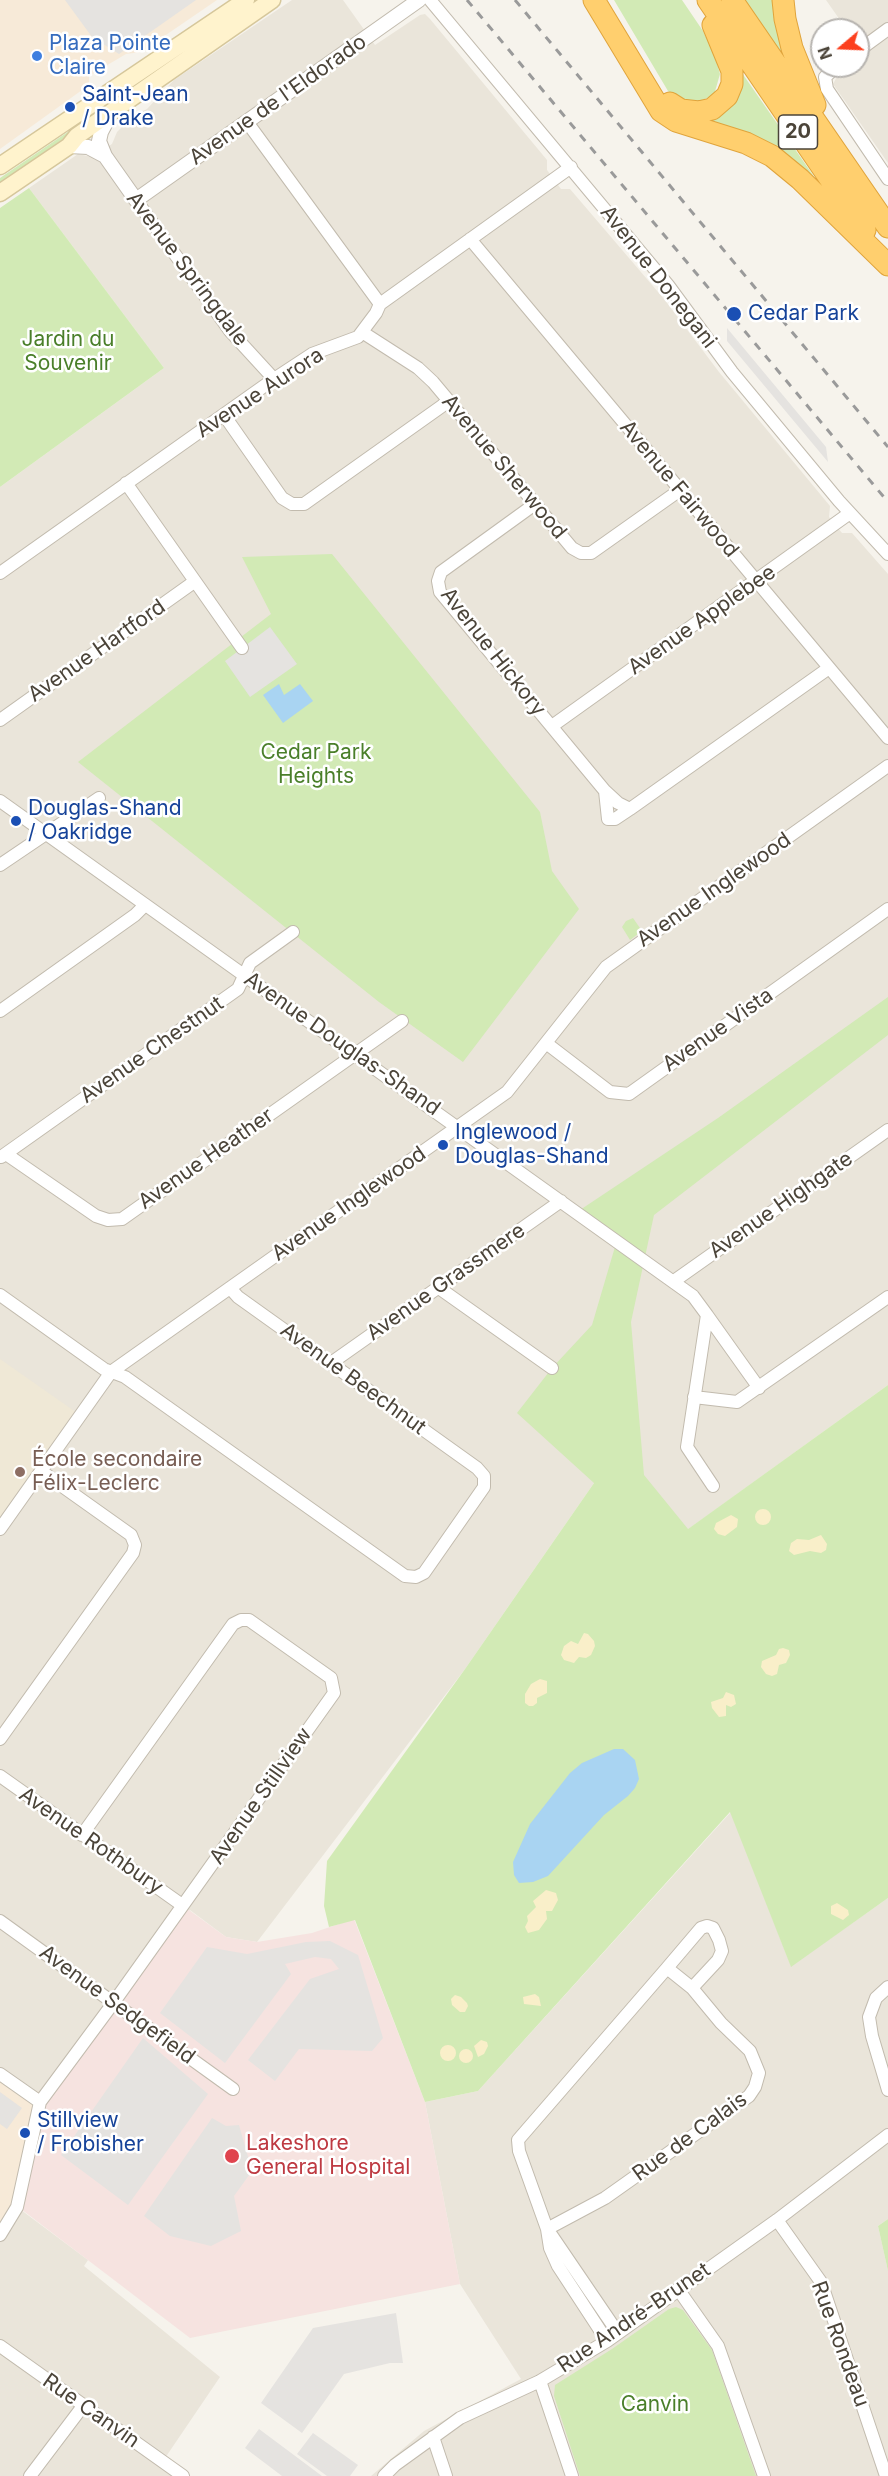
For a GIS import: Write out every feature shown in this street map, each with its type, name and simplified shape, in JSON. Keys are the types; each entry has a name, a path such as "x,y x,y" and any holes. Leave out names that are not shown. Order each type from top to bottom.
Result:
{"highway":[{"path":"594,0 661,111 676,121 746,143 772,156 807,185 888,264"},
{"path":"606,0 663,96 676,107 693,112 712,109 723,101 730,90 732,77 728,58 702,0"},
{"name":"20","path":"708,0 888,264"},
{"name":"20","path":"732,0 888,227"},
{"path":"783,0 792,48 834,149"}],"main road":[{"path":"0,166 246,0"},
{"path":"0,193 69,146 77,136 272,0"}],"street":[{"name":"Avenue de l'Eldorado","path":"136,200 419,0"},
{"name":"Avenue Donegani","path":"430,0 668,285 732,372 850,513 888,554"},
{"path":"870,42 888,29"},
{"path":"825,78 827,89 888,179"},
{"path":"105,156 99,135 111,113"},
{"path":"248,122 380,304"},
{"path":"69,146 88,147 105,156"},
{"name":"Avenue Springdale","path":"105,156 230,331 274,379"},
{"path":"362,332 380,304 571,167"},
{"name":"Avenue Fairwood","path":"470,240 888,738"},
{"name":"Avenue Aurora","path":"0,573 274,379 312,354 351,340 362,332"},
{"name":"Avenue Sherwood","path":"362,332 418,368 449,401 572,548 581,553 591,553 680,490"},
{"path":"224,415 282,498 292,504 304,504 449,401"},
{"path":"126,483 242,648"},
{"name":"Avenue Hickory","path":"535,504 441,572 438,582 440,592 605,791 630,810"},
{"name":"Avenue Applebee","path":"552,726 850,513"},
{"name":"Avenue Hartford","path":"0,720 194,582"},
{"name":"Avenue Hickory","path":"605,791 608,819 615,819 829,668"},
{"name":"Avenue Inglewood","path":"0,1529 111,1372 507,1092 606,967 888,766"},
{"path":"0,865 99,798"},
{"name":"Avenue Douglas-Shand","path":"0,801 674,1281 693,1296 759,1388"},
{"path":"0,1011 135,915 145,904"},
{"name":"Avenue Vista","path":"546,1043 610,1092 628,1094 888,909"},
{"name":"Avenue Chestnut","path":"3,1156 238,989 250,963 293,932"},
{"name":"Avenue Heather","path":"3,1156 96,1216 108,1221 122,1219 402,1021"},
{"name":"Avenue Highgate","path":"674,1281 888,1130"},
{"name":"Avenue Grassmere","path":"331,1363 561,1201"},
{"name":"Avenue Beechnut","path":"111,1372 125,1377 405,1576 416,1577 424,1573 484,1487 484,1476 477,1468 230,1288"},
{"path":"439,1288 552,1368"},
{"path":"0,1295 111,1372"},
{"path":"694,1397 737,1402 888,1297"},
{"path":"707,1315 687,1447 713,1486"},
{"path":"0,1739 134,1553 135,1545 131,1535 41,1471"},
{"name":"Avenue Stillview","path":"0,2235 17,2207 40,2102 334,1693 331,1678 249,1620 241,1620 233,1624 82,1835"},
{"name":"Avenue Rothbury","path":"0,1776 182,1905"},
{"name":"Avenue Sedgefield","path":"0,1921 233,2089"},
{"path":"607,2341 558,2266 550,2248 547,2229 519,2151 518,2140 701,1928 706,1926 713,1928 722,1951 718,1960 692,1988"},
{"name":"Rue de Calais","path":"547,2229 605,2198 749,2096 755,2087 759,2073 750,2051 692,1988 667,1968"},
{"path":"888,1988 876,1998 869,2017 872,2036 888,2090"},
{"path":"0,2074 40,2102"},
{"name":"Rue André-Brunet","path":"384,2476 395,2465 467,2414 540,2380 607,2341 777,2220 888,2135"},
{"name":"Rue Rondeau","path":"777,2220 821,2282 884,2476"},
{"path":"547,2229 618,2333"},
{"path":"678,2289 718,2346 764,2476"},
{"name":"Rue Canvin","path":"0,2346 183,2476"},
{"path":"540,2380 573,2476"},
{"path":"30,2476 83,2406"},
{"path":"433,2437 446,2476"}],"shaded area":[{"path":"0,0 217,0 141,52 126,54 89,76 89,85 0,149"},
{"path":"65,0 196,0 119,54 92,37"},
{"path":"292,0 343,0 375,45 425,14 547,160 547,170 561,189 570,189 664,299 719,372 830,506 829,517 842,533 852,533 888,574 888,1385 658,1551 594,1483 465,1669 257,1942 226,1937 190,1910 40,2102 0,2075 0,487 164,368 29,188 78,154 92,157 112,144 117,132 133,116 147,109 174,80"},
{"path":"826,0 888,0 888,163 833,84 836,78 870,78 870,18 839,18"},
{"path":"727,328 826,447 828,462 727,341"},
{"path":"270,627 297,664 250,697 225,661"},
{"name":"École secondaire Félix-Leclerc","path":"0,1359 80,1415 0,1529"},
{"path":"731,1812 791,1966 888,1898 888,2219 878,2226 888,2271 888,2476 371,2476 424,2431 521,2379 460,2284 425,2102 478,2091"},
{"name":"Lakeshore General Hospital","path":"182,1905 226,1937 257,1942 312,1933 354,1919 425,2102 460,2284 190,2338 21,2209 40,2102"},
{"path":"330,1941 358,1955 383,2038 372,2051 299,2049 275,2081 248,2060 310,1979 339,1969 331,1959 315,1957 285,1964 291,1974 225,2063 160,2013 207,1947 247,1954 306,1942"},
{"path":"143,2038 208,2094 128,2205 61,2155"},
{"path":"0,2075 40,2102 17,2207 0,2231"},
{"path":"0,2092 22,2108 7,2129 0,2124"},
{"path":"212,2118 226,2126 239,2125 252,2171 234,2196 241,2231 211,2246 170,2236 144,2216"},
{"path":"17,2207 88,2260 84,2266 220,2377 163,2461 183,2476 0,2476 0,2231"},
{"path":"396,2313 403,2363 390,2363 344,2374 302,2433 261,2403 313,2328"},
{"path":"259,2429 322,2476 282,2476 245,2448"},
{"path":"313,2433 358,2465 350,2476 327,2476 297,2454"}],"green space":[{"path":"614,0 682,0 703,31 715,56 720,74 714,95 693,104 680,102 668,91"},
{"path":"742,0 776,0 785,49 777,53"},
{"path":"735,63 815,178 814,181 702,117"},
{"path":"92,119 0,183 0,178 78,125"},
{"name":"Jardin du Souvenir","path":"29,188 164,368 0,487 0,208"},
{"name":"Cedar Park Heights","path":"332,554 540,812 552,871 579,909 463,1062 379,1002 78,762 271,614 242,557"},
{"path":"633,918 642,931 630,940 622,927 626,921"},
{"path":"888,997 888,1035 654,1215 631,1322 644,1475 688,1529 888,1385 888,1898 791,1967 730,1812 478,2091 425,2102 355,1920 329,1927 324,1906 327,1861 465,1669 594,1483 517,1413 552,1368 592,1325 617,1240 577,1212 718,1118"},
{"path":"888,2219 888,2271 878,2226"},
{"name":"Canvin","path":"676,2307 683,2310 712,2350 756,2476 580,2476 554,2396 555,2385 669,2309"}],"sand":[{"path":"763,1509 769,1511 771,1517 769,1523 763,1525 757,1523 755,1517 757,1511"},
{"path":"731,1515 738,1519 737,1527 725,1536 718,1534 714,1529 716,1523"},
{"path":"821,1535 827,1544 826,1550 821,1553 810,1551 794,1555 789,1551 791,1543 797,1539 809,1540"},
{"path":"584,1633 594,1641 595,1646 591,1655 586,1658 579,1657 574,1663 564,1660 561,1655 564,1646 571,1641 578,1644"},
{"path":"779,1649 789,1650 790,1655 786,1663 779,1665 777,1674 772,1676 766,1674 761,1667 762,1661 776,1655"},
{"path":"540,1679 547,1681 547,1693 537,1698 537,1703 533,1706 529,1706 525,1703 525,1694 531,1684"},
{"path":"726,1692 734,1695 736,1704 731,1707 726,1705 726,1716 719,1717 712,1708 711,1702 723,1698"},
{"path":"546,1890 556,1893 558,1900 552,1911 546,1911 547,1919 539,1930 528,1933 525,1927 528,1921 527,1916 536,1907 533,1901"},
{"path":"837,1903 848,1910 849,1915 843,1920 831,1914 831,1906"},
{"path":"535,1994 539,1997 541,2006 524,2004 523,1997"},
{"path":"455,1995 467,2003 465,2012 460,2012 452,2005 451,1999"},
{"path":"481,2040 487,2042 488,2046 484,2054 478,2057 474,2046"},
{"path":"448,2045 456,2053 448,2061 440,2053"},
{"path":"463,2049 469,2049 473,2056 469,2063 463,2063 459,2059 459,2053"}],"water":[{"path":"279,684 284,695 300,684 313,701 283,723 263,695"},
{"path":"614,1749 623,1749 635,1760 639,1779 635,1788 604,1815 548,1876 533,1882 519,1883 514,1875 513,1862 530,1824 570,1773 582,1763"}],"railway":[{"path":"467,0 888,502"},
{"path":"515,0 888,447"}],"place":[{"name":"Plaza Pointe Claire","path":"37,56"},
{"name":"Saint-Jean / Drake","path":"70,107"},
{"name":"Cedar Park","path":"734,314"},
{"name":"Douglas-Shand / Oakridge","path":"16,821"},
{"name":"Inglewood / Douglas-Shand","path":"443,1145"},
{"name":"École secondaire Félix-Leclerc","path":"20,1472"},
{"name":"Stillview / Frobisher","path":"25,2133"},
{"name":"Lakeshore General Hospital","path":"232,2156"}]}
